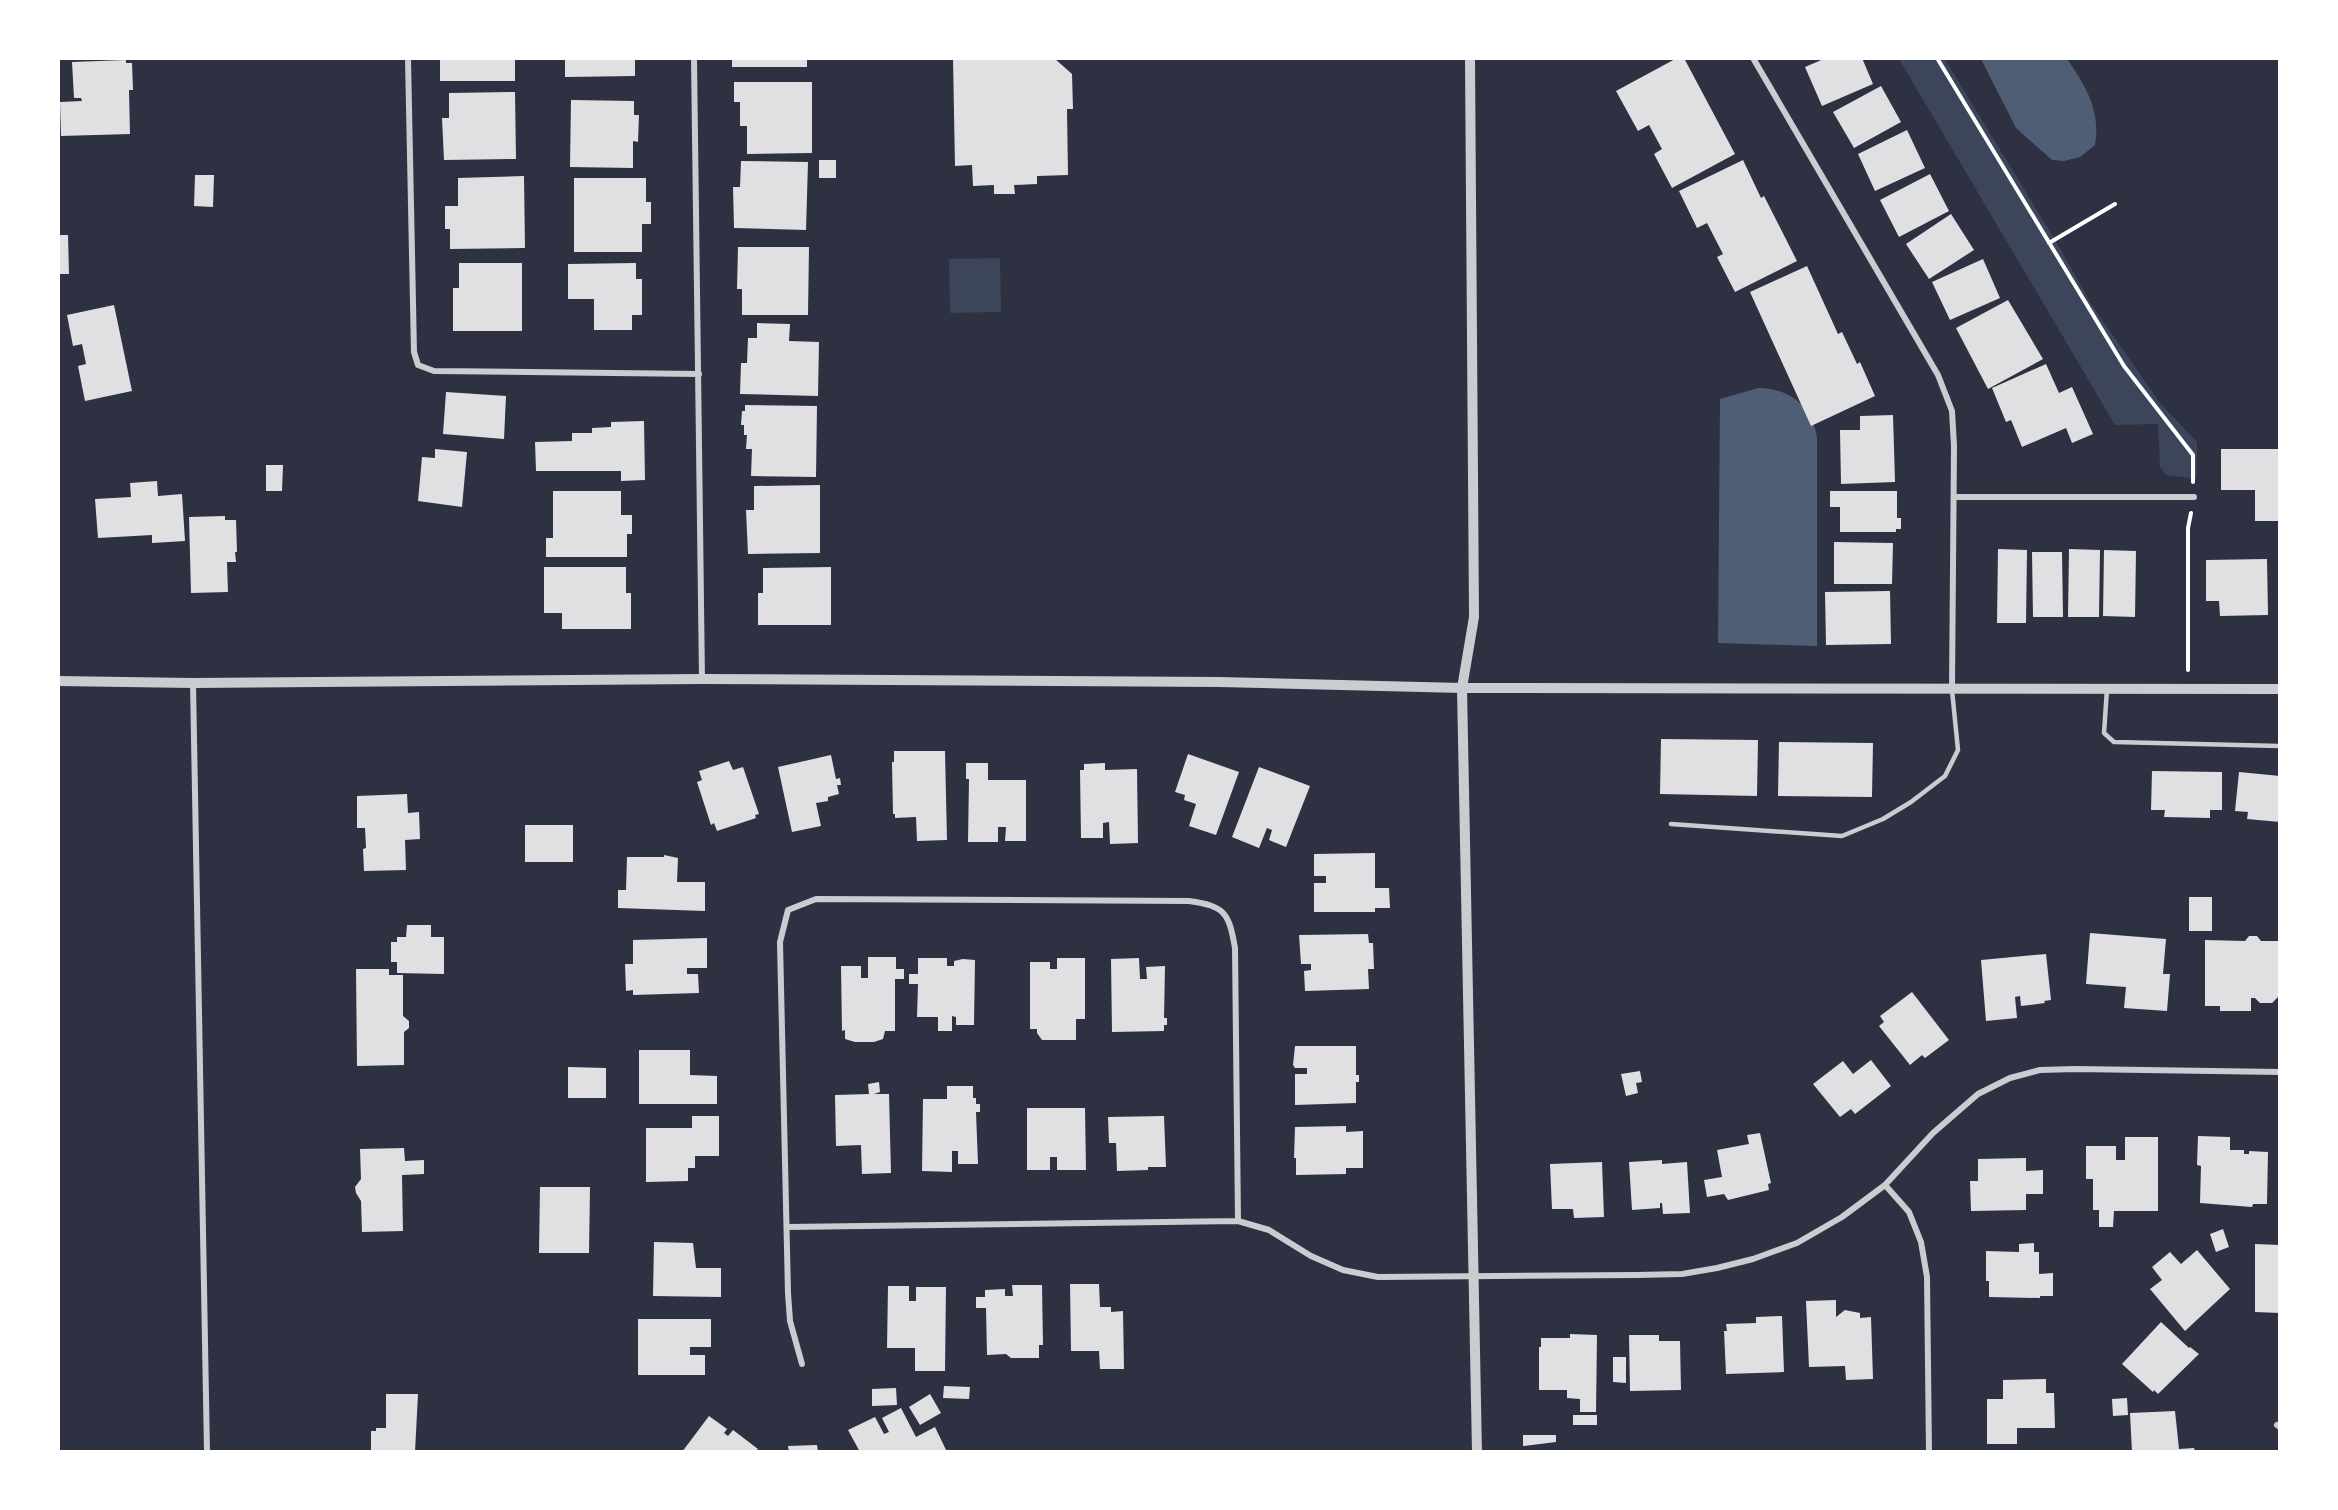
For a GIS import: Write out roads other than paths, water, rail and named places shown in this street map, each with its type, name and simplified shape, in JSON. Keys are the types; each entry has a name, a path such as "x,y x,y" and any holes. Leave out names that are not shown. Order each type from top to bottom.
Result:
{"street":[{"path":"408,58 414,352 418,365 434,370 699,374"},
{"path":"694,58 702,679"},
{"path":"1470,58 1474,617 1462,688 1477,1452"},
{"path":"1753,58 1938,375 1952,411 1954,497 1952,688"},
{"path":"1954,497 2194,497"},
{"path":"58,681 193,683 702,679 1219,682 1462,688 2280,690"},
{"path":"193,683 207,1452"},
{"path":"802,1364 790,1321 780,942 788,910 816,899 1189,901 1207,903 1223,911 1232,927 1235,948 1239,1221"},
{"path":"787,1227 1239,1221 1269,1230 1311,1256 1343,1270 1378,1277 1670,1274 1717,1268 1753,1259 1797,1243 1842,1217 1886,1185 1933,1133 1978,1094 2010,1078 2040,1070 2076,1069 2280,1072"},
{"path":"1886,1185 1909,1212 1921,1242 1927,1277 1929,1452"}],"lane":[{"path":"1671,824 1842,836 1883,819 1911,802 1945,776 1958,750 1952,688"},
{"path":"2107,688 2104,733 2114,742 2280,746"}]}
